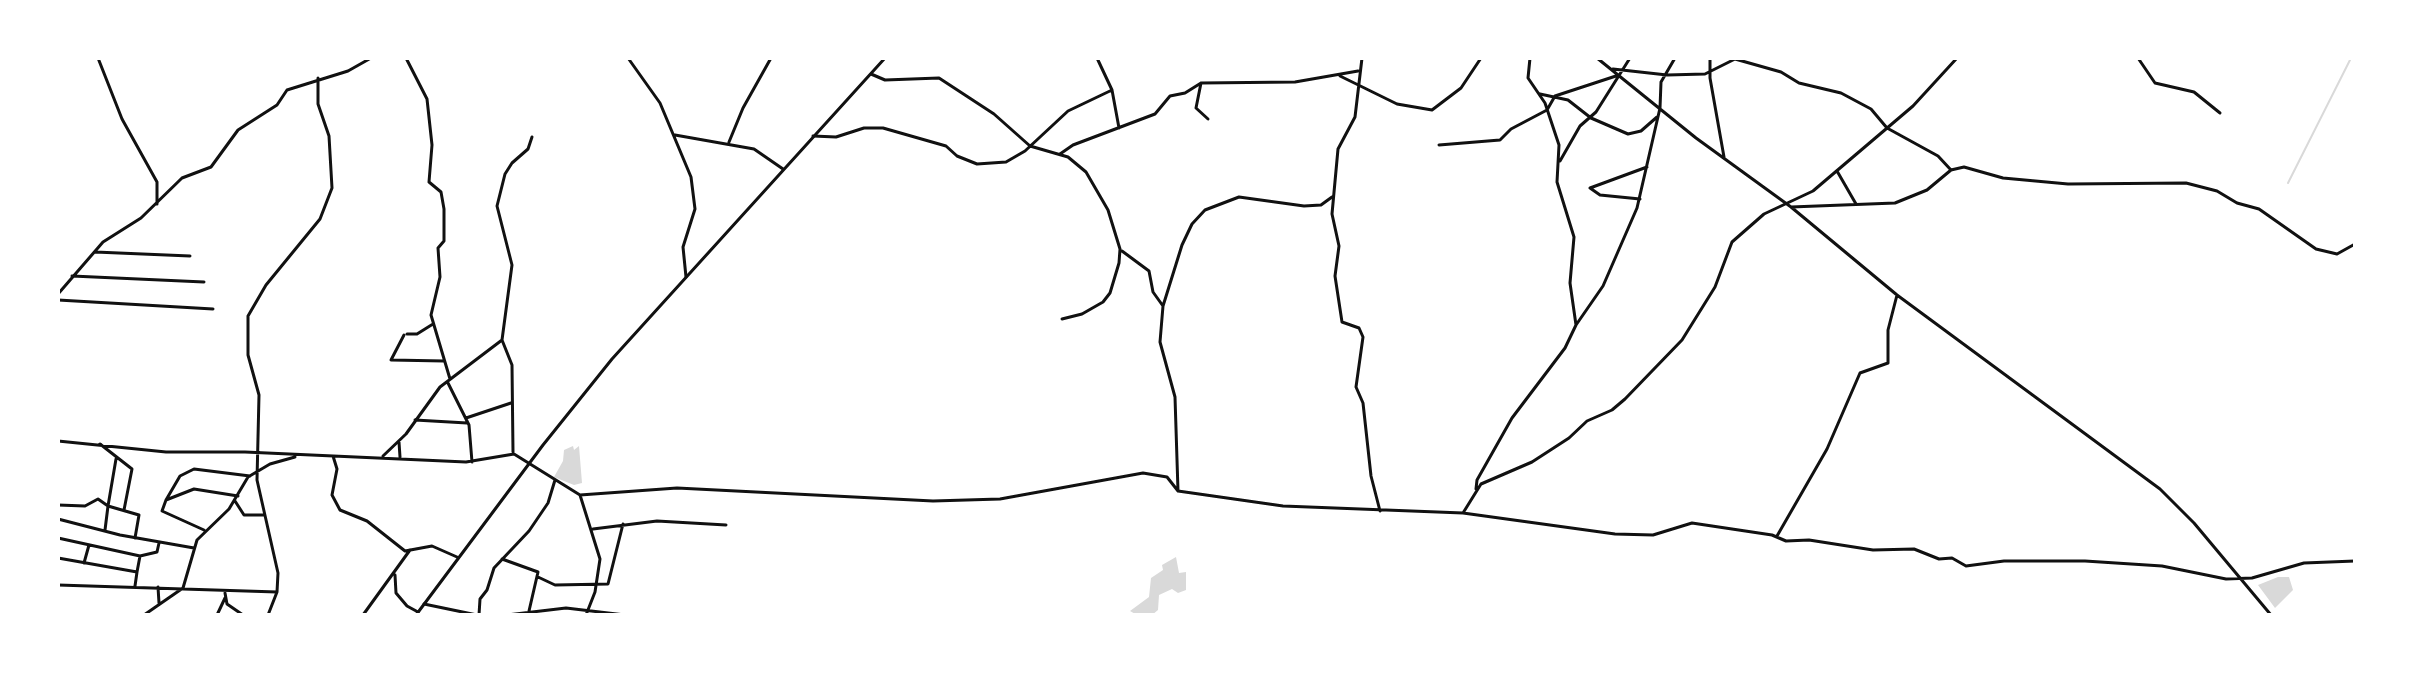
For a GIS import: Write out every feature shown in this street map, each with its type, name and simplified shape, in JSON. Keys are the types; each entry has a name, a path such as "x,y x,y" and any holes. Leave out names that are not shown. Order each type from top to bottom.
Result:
{"street":[{"path":"98,58 122,119 157,182 157,205"},
{"path":"58,294 95,252 157,205 182,178 211,167 238,130 277,105 287,90 348,71 371,58"},
{"path":"406,58 427,99 432,145 429,182 441,192 444,209 444,241 438,248 440,277 432,307 433,324 449,380 467,421 472,462"},
{"path":"628,58 647,79 675,135 691,177 695,217 683,247 686,277"},
{"path":"729,142 743,108 771,58"},
{"path":"395,575 396,593 418,613 457,557 612,359 885,58"},
{"path":"1097,58 1112,90 1119,128"},
{"path":"1362,58 1358,71 1355,117 1338,149 1333,196 1333,223 1339,246 1335,276 1342,322 1355,325 1362,331 1356,387 1363,403 1371,476 1380,511"},
{"path":"1340,76 1397,104 1432,110 1461,88 1481,58"},
{"path":"1530,58 1528,78 1547,110 1559,145 1557,182 1574,237 1570,283 1576,325"},
{"path":"1597,58 1791,207 1897,295 2142,475 2186,514 2271,615"},
{"path":"1560,161 1580,126 1591,118 1630,58"},
{"path":"1463,513 1476,489 1477,480 1512,418 1571,340 1576,325 1603,286 1640,199 1660,108 1661,82 1675,58"},
{"path":"1710,58 1724,157"},
{"path":"1476,489 1495,476 1532,462 1569,438 1587,421 1625,399 1682,340 1715,287 1732,242 1764,214 1813,191 1849,156 1887,128 1957,58"},
{"path":"2138,58 2155,83 2194,92 2220,113"},
{"path":"1610,68 1667,75 1710,72 1735,59 1781,72 1799,83 1841,93 1871,109 1887,128 1938,156 1951,170"},
{"path":"1060,154 1073,145 1155,114 1169,97 1185,93 1201,83 1295,82 1358,71"},
{"path":"871,74 885,80 939,78 994,114 1030,146 1060,154 1081,166 1108,210 1120,249 1112,290 1103,302 1062,319"},
{"path":"1439,145 1500,140 1511,129 1547,110 1555,96 1619,75"},
{"path":"268,615 277,592 276,561 257,471 259,395 248,355 248,316 266,285 320,219 333,182 329,136 318,104 318,78"},
{"path":"1201,83 1196,108 1208,119"},
{"path":"813,136 836,137 864,128 883,128 946,146 957,156 977,164 1006,162 1030,146 1068,111 1112,90"},
{"path":"1538,93 1568,100 1591,118 1635,134 1657,117"},
{"path":"675,135 729,142 762,152 783,169"},
{"path":"514,454 512,365 503,338 512,265 498,200 512,163 528,149 532,137"},
{"path":"1640,199 1600,195 1590,188 1648,167"},
{"path":"1791,207 1895,203 1927,190 1951,170 1964,167 2003,178 2068,184 2186,183 2217,191 2237,203 2259,209 2316,249 2337,254 2355,244"},
{"path":"1837,171 1856,204"},
{"path":"1178,491 1175,397 1160,342 1163,306 1182,245 1192,224 1205,210 1239,197 1304,206 1321,205 1333,196"},
{"path":"1120,249 1149,271 1153,292 1163,306"},
{"path":"95,252 190,256"},
{"path":"72,276 204,282"},
{"path":"1777,537 1827,449 1860,373 1888,363 1888,330 1897,295"},
{"path":"58,300 213,309"},
{"path":"433,324 417,334 406,334 391,360 446,361"},
{"path":"383,456 399,442 449,380 503,338"},
{"path":"414,420 467,421 513,402"},
{"path":"58,441 166,452 383,456 472,462 514,454 580,495 677,488 933,501 1000,499 1143,473 1167,477 1178,491 1283,506 1463,513 1615,534 1653,535 1692,523 1873,550 1914,549 1939,559 1952,558 1966,566 2004,561 2085,561 2162,566 2212,578 2242,577 2304,563 2355,561"},
{"path":"399,442 400,457"},
{"path":"100,444 132,471 124,510"},
{"path":"145,615 183,588 194,548 205,530 235,501 250,476 270,464 304,456"},
{"path":"333,456 337,465 332,490 336,505 367,521 405,551 432,546 457,557"},
{"path":"105,531 116,459"},
{"path":"205,530 162,511 180,476 194,469 250,476"},
{"path":"424,604 478,615 481,596 502,559 529,531 548,503 555,480"},
{"path":"166,500 194,489 238,496"},
{"path":"580,495 600,559 597,585 586,613"},
{"path":"58,505 85,506 98,499 108,506 139,515 135,538"},
{"path":"235,501 244,515 264,514"},
{"path":"58,519 135,538 194,548"},
{"path":"593,529 657,521 726,525"},
{"path":"538,577 555,585 609,582 623,524"},
{"path":"58,538 140,556 157,552 159,543"},
{"path":"84,563 89,545"},
{"path":"363,615 395,575 410,550"},
{"path":"135,586 140,556"},
{"path":"58,558 137,572"},
{"path":"502,559 536,570 538,577 529,611"},
{"path":"58,585 277,592"},
{"path":"158,587 159,603"},
{"path":"225,591 227,604 243,615"},
{"path":"217,615 225,598"},
{"path":"536,610 542,615"},
{"path":"507,615 536,610 625,615"}],"shaded area":[{"path":"573,446 574,450 579,446 582,483 574,485 554,477 563,461 564,450"},
{"path":"1176,557 1179,573 1186,572 1186,590 1178,593 1172,589 1159,595 1158,610 1152,615 1137,615 1130,611 1149,597 1151,578 1163,570 1162,565"},
{"path":"2278,577 2289,577 2293,590 2275,608 2258,585"}],"waterway":[{"path":"2288,183 2351,58"}]}
